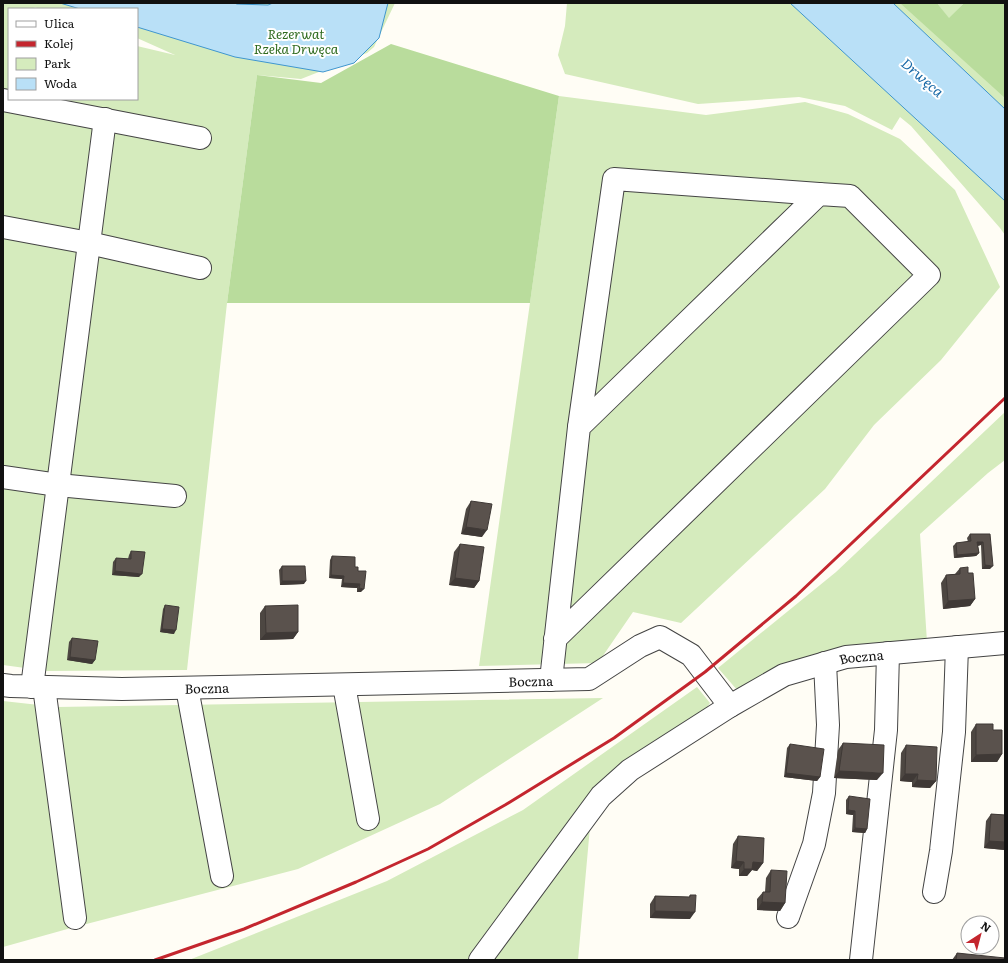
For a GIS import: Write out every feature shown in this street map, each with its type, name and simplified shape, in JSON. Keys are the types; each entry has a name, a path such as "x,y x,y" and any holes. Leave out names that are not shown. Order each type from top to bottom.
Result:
{"street":[{"path":"3,100 200,138"},
{"path":"75,918 38,687 58,485 104,119"},
{"path":"550,680 579,427 614,178 850,196 929,275 555,639"},
{"path":"579,427 819,194"},
{"path":"3,227 89,243 200,268"},
{"path":"3,477 58,485 175,496"},
{"name":"Boczna","path":"3,685 122,689 589,679 640,646 660,637 691,655 730,706 784,676 846,657 1005,643"},
{"path":"934,892 941,851 954,732 957,647"},
{"path":"861,960 886,730 888,653"},
{"path":"788,917 814,844 824,793 828,725 825,663"},
{"path":"344,685 368,819"},
{"path":"187,688 222,876"},
{"path":"480,960 601,796 630,770 730,706"}],"green space":[{"path":"3,3 395,3 374,47 367,53 301,79 257,75 227,303 187,670 47,671 3,665"},
{"path":"567,3 909,3 1005,88 1005,235 911,126 900,117 892,130 845,106 799,97 698,104 565,74 558,55 565,26"},
{"path":"900,3 937,3 949,18 964,3 1005,3 1005,98"},
{"path":"937,3 964,3 949,19"},
{"path":"391,44 559,96 530,303 227,303 257,75 321,83"},
{"path":"559,96 706,115 805,102 848,114 900,139 955,190 1000,287 941,360 874,425 825,489 681,623 633,612 598,663 479,666"},
{"path":"1005,412 1005,460 988,473 920,534 927,642 738,691 718,668 836,572"},
{"path":"697,687 710,703 698,720 618,771 474,960 189,960 387,881 523,810"},
{"path":"603,698 440,804 298,869 3,947 3,701 57,707"},
{"path":"590,827 578,960 491,960"}],"water":[{"name":"Rezerwat Rzeka Drwęca","path":"60,3 234,3 268,5 273,3 388,3 379,38 354,63 323,72 235,57 138,27 138,8 77,8"},
{"name":"Drwęca","path":"790,3 893,3 1005,109 1005,201"}],"building":[{"path":"471,501 492,504 487,530 466,527"},
{"path":"970,534 990,534 993,566 985,565 983,542 977,542 979,553 957,555 956,543 971,541"},
{"path":"460,544 484,547 479,581 455,578"},
{"path":"131,551 145,552 142,574 115,571 116,558 131,559"},
{"path":"332,556 355,557 355,567 358,567 358,571 366,571 364,589 359,588 360,584 343,583 344,576 331,575"},
{"path":"282,566 305,566 306,581 282,581"},
{"path":"968,567 968,573 973,573 975,599 948,601 946,575 960,574 960,568"},
{"path":"165,605 179,607 176,630 162,629"},
{"path":"298,605 298,632 266,633 265,606"},
{"path":"72,638 98,641 95,660 70,657"},
{"path":"976,724 993,724 993,730 1002,730 1002,754 976,755"},
{"path":"843,743 884,745 883,773 839,771"},
{"path":"790,744 824,749 820,777 786,773"},
{"path":"906,745 937,747 936,781 917,780 918,774 905,774"},
{"path":"849,796 870,799 867,829 855,828 855,811 848,810"},
{"path":"991,814 1005,815 1005,842 989,841"},
{"path":"738,836 764,838 763,863 753,862 752,869 744,869 744,862 736,861"},
{"path":"771,870 787,871 785,903 762,902 763,892 770,892"},
{"path":"690,895 696,895 695,912 655,911 655,896 690,897"},
{"path":"957,953 960,953 960,955 1005,958 1005,960 956,960"}],"railway":[{"path":"155,960 244,929 356,882 428,849 505,805 614,738 705,672 796,596 1005,398"}]}
